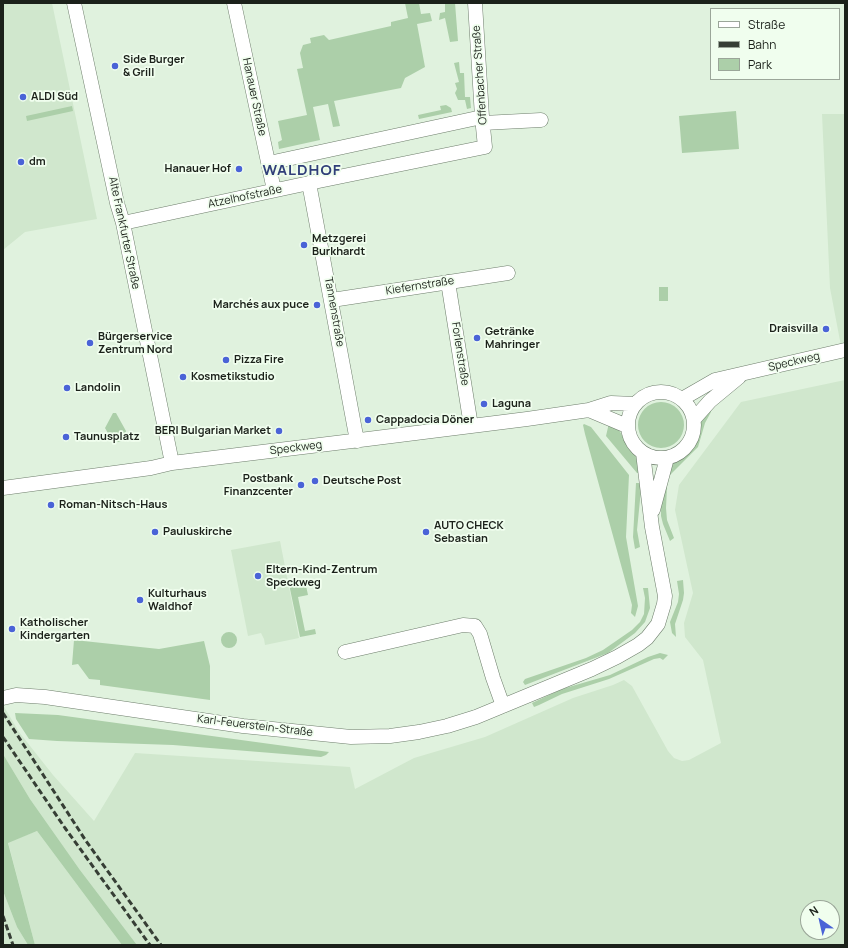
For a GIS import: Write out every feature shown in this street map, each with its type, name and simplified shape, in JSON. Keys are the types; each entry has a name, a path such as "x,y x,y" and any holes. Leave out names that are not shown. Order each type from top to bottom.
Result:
{"street":[{"name":"Alte Frankfurter Straße","path":"74,3 123,223 172,463"},
{"name":"Hanauer Straße","path":"234,3 274,190"},
{"name":"Offenbacher Straße","path":"475,3 485,147"},
{"path":"269,163 482,120 541,120"},
{"name":"Atzelhofstraße","path":"123,223 274,190 485,147"},
{"name":"Tannenstraße","path":"310,183 357,441"},
{"name":"Kiefernstraße","path":"332,300 508,273"},
{"name":"Forlenstraße","path":"448,282 471,426"},
{"name":"Speckweg","path":"682,399 715,380 845,350"},
{"name":"Speckweg","path":"694,419 710,402 743,374"},
{"path":"662,391 673,394 682,399 690,408 694,419 694,430 691,440 685,448 677,454 667,458 650,457 643,453 632,442 627,426 630,410 643,397 652,392 662,391"},
{"name":"Speckweg","path":"3,488 151,468 172,463 357,441 589,410 611,403 635,404"},
{"path":"589,410 627,426"},
{"name":"Karl-Feuerstein-Straße","path":"3,698 16,695 45,697 244,726 364,738 432,730 469,719 503,706 617,657 638,645 654,630 662,615 665,596 651,518 643,453"},
{"name":"Karl-Feuerstein-Straße","path":"651,518 660,478 667,458"},
{"path":"345,652 463,625 475,626 480,634 503,706"}],"shaded area":[{"path":"3,3 52,3 97,219 25,232 3,250"},
{"path":"822,114 845,114 845,345 841,346 830,288"},
{"path":"845,380 845,945 137,945 80,870 30,799 3,754 3,705 19,732 53,775 94,821 135,753 350,767 355,789 414,758 485,737 573,698 624,680 632,686 668,751 674,758 682,761 689,760 721,743 703,660 685,637 684,623 693,593 675,510 679,485 741,402"},
{"path":"280,541 299,638 265,645 261,633 248,636 231,550"},
{"path":"37,831 122,945 35,945 8,842"},
{"path":"3,891 17,927 28,945 3,945"}],"green space":[{"path":"405,3 419,3 421,14 430,13 432,21 417,24 425,67 405,78 401,88 334,101 340,126 333,127 328,104 313,107 320,140 279,149 278,142 282,140 278,121 307,115 297,69 303,68 300,53 303,45 311,43 310,38 324,35 329,40 391,26 391,22 408,18"},
{"path":"445,3 455,3 458,41 450,42 445,18 439,20 440,13 445,12"},
{"path":"459,62 460,73 464,73 465,97 470,97 471,108 467,109 465,100 458,100 455,93 457,89 455,83 459,82 454,63"},
{"path":"446,105 451,108 452,112 419,119 418,115 441,110 440,106"},
{"path":"72,106 73,111 27,121 26,116"},
{"path":"736,111 739,149 682,153 679,116"},
{"path":"659,287 668,287 668,301 659,301"},
{"path":"661,402 674,406 680,412 684,425 680,438 674,444 661,448 648,444 642,438 638,425 642,412 648,406"},
{"path":"711,410 705,423 698,447 670,475 665,476 671,465 685,456 693,447 698,436 700,423"},
{"path":"113,413 116,413 126,431 121,442 113,442 105,428"},
{"path":"609,423 619,430 639,461 640,473 637,473 606,436"},
{"path":"584,424 591,427 629,475 626,537 638,606 635,617 631,613 632,605 585,434"},
{"path":"636,483 641,483 641,490 637,530 640,547 635,549 633,537"},
{"path":"666,484 667,520 674,538 670,541 661,516 661,505"},
{"path":"683,580 683,600 675,624 676,637 672,633 670,622 678,602 679,594 677,581"},
{"path":"305,581 308,595 298,597 305,631 315,629 316,634 300,637 289,584"},
{"path":"643,588 648,588 650,608 645,622 635,633 608,653 525,685 523,682 525,679 586,658 603,650 632,630 640,622 644,614 645,598"},
{"path":"229,632 235,634 237,640 235,646 229,648 223,646 221,640 223,634"},
{"path":"74,640 159,649 204,641 210,666 210,700 100,685 100,680 89,679 78,664 72,665"},
{"path":"660,653 668,655 663,660 660,658 654,659 609,679 562,694 534,707 532,703 562,689 610,675"},
{"path":"15,713 58,715 329,752 321,757 173,745 29,739 16,719"},
{"path":"3,754 30,799 80,870 137,945 122,945 37,831 8,843 35,945 28,945 17,927 3,891"}],"railway":[{"path":"3,713 86,841 161,945"},
{"path":"3,737 65,828 150,945"},
{"path":"3,916 13,945"}],"place":[{"name":"Side Burger & Grill","path":"115,66"},
{"name":"ALDI Süd","path":"23,97"},
{"name":"dm","path":"21,162"},
{"name":"Hanauer Hof","path":"239,169"},
{"name":"Metzgerei Burkhardt","path":"304,245"},
{"name":"Marchés aux puce","path":"317,305"},
{"name":"Draisvilla","path":"826,329"},
{"name":"Getränke Mahringer","path":"477,338"},
{"name":"Bürgerservice Zentrum Nord","path":"90,343"},
{"name":"Pizza Fire","path":"226,360"},
{"name":"Kosmetikstudio","path":"183,377"},
{"name":"Landolin","path":"67,388"},
{"name":"Laguna","path":"484,404"},
{"name":"Cappadocia Döner","path":"368,420"},
{"name":"BERI Bulgarian Market","path":"279,431"},
{"name":"Taunusplatz","path":"66,437"},
{"name":"Deutsche Post","path":"315,481"},
{"name":"Postbank Finanzcenter","path":"301,485"},
{"name":"Roman-Nitsch-Haus","path":"51,505"},
{"name":"Pauluskirche","path":"155,532"},
{"name":"AUTO CHECK Sebastian","path":"426,532"},
{"name":"Eltern-Kind-Zentrum Speckweg","path":"258,576"},
{"name":"Kulturhaus Waldhof","path":"140,600"},
{"name":"Katholischer Kindergarten","path":"12,629"}],"district":[{"name":"WALDHOF","path":"302,171"}]}
